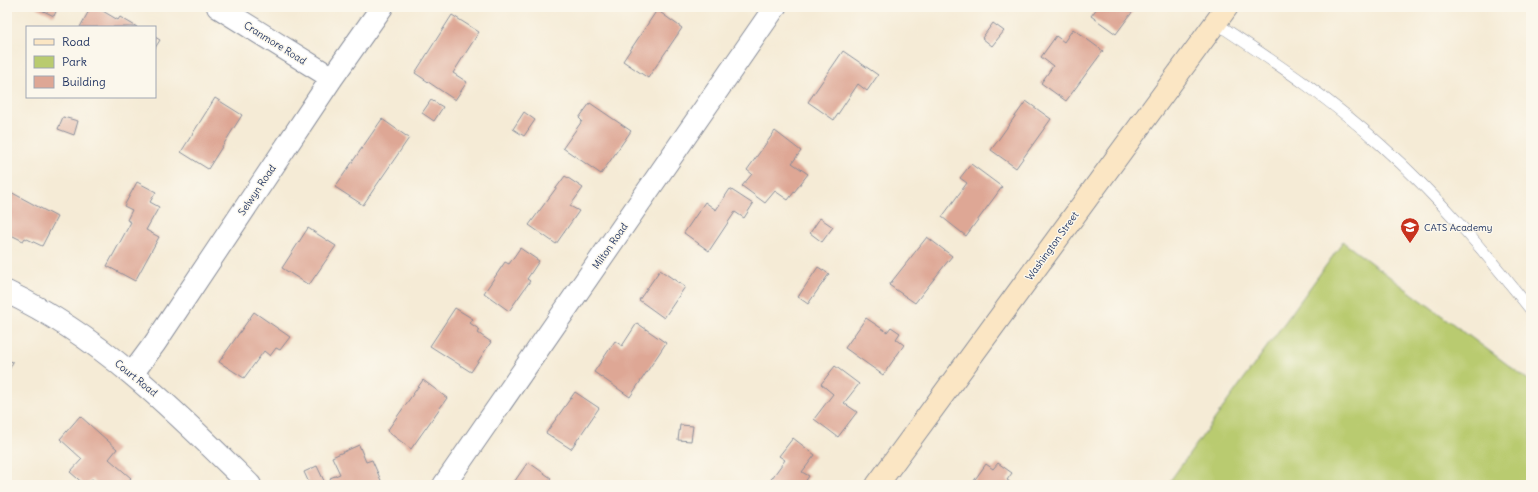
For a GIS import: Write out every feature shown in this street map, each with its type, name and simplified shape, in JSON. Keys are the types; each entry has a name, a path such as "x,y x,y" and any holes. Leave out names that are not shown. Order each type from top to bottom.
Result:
{"main road":[{"name":"Washington Street","path":"877,485 1221,15"}],"street":[{"name":"Cranmore Road","path":"218,7 332,78"},
{"name":"Selwyn Road","path":"132,374 155,343 332,78 382,7"},
{"name":"Milton Road","path":"444,485 775,7"},
{"name":"Court Road","path":"7,292 82,336 132,374 180,416 250,485"}],"lane":[{"path":"1221,15 1286,70 1320,95 1382,145 1453,217 1499,268 1531,310"}],"green space":[{"path":"1343,242 1531,382 1531,485 1167,485"}],"building":[{"path":"35,7 58,7 54,16"},
{"path":"91,7 96,7 118,20 120,17 135,26 81,26"},
{"path":"1098,7 1136,7 1116,34 1091,16"},
{"path":"657,10 682,28 648,78 623,61"},
{"path":"452,15 479,32 453,73 467,82 455,100 415,73"},
{"path":"993,23 1004,31 992,46 982,38"},
{"path":"1073,29 1103,51 1066,101 1041,83 1053,66 1041,57 1056,36 1064,42"},
{"path":"156,38 160,40 156,46"},
{"path":"843,51 878,75 867,91 858,84 834,120 808,102"},
{"path":"215,98 242,115 208,169 181,152"},
{"path":"431,100 443,107 434,121 422,113"},
{"path":"1026,101 1051,119 1016,168 991,150"},
{"path":"590,103 631,131 601,174 563,148 582,121 579,118"},
{"path":"524,112 535,120 524,136 513,129"},
{"path":"63,117 78,121 74,135 58,129"},
{"path":"382,119 409,138 363,205 335,187"},
{"path":"775,131 801,151 792,163 808,174 788,200 775,191 765,203 742,186 752,174 747,170"},
{"path":"971,164 1002,187 966,236 942,217 967,183 960,178"},
{"path":"565,176 583,188 570,206 579,211 556,244 529,225"},
{"path":"137,182 156,192 150,202 159,207 146,230 159,237 135,281 107,266 131,222 127,220 132,210 124,206"},
{"path":"730,189 753,204 744,218 735,212 709,251 684,233 705,202 716,210"},
{"path":"7,190 57,217 42,246 25,238 23,241 7,233"},
{"path":"820,218 833,227 822,242 810,233"},
{"path":"308,228 336,246 309,285 282,268"},
{"path":"927,237 952,256 915,303 889,285"},
{"path":"520,248 539,261 527,279 530,281 509,311 484,293 505,262 509,264"},
{"path":"818,267 829,274 808,304 798,297"},
{"path":"660,270 685,287 664,318 639,300"},
{"path":"455,308 473,319 470,323 480,330 478,333 491,342 471,372 430,346"},
{"path":"254,312 290,337 280,350 276,348 270,356 264,351 244,378 219,362"},
{"path":"866,318 887,332 891,327 900,333 896,339 904,345 883,375 845,348"},
{"path":"637,323 666,343 630,397 594,372 615,341 622,346"},
{"path":"7,360 13,362 7,374"},
{"path":"835,366 859,384 844,403 857,412 838,437 814,419 833,394 821,384"},
{"path":"423,380 447,398 411,449 387,431"},
{"path":"575,392 599,408 571,449 546,433"},
{"path":"80,416 117,449 109,459 131,478 125,485 99,485 92,479 85,485 70,472 82,459 60,439"},
{"path":"680,425 693,426 691,441 678,440"},
{"path":"793,438 815,455 802,472 809,476 803,485 767,485 785,460 779,456"},
{"path":"359,445 366,462 372,460 383,485 333,485 330,478 340,474 332,457"},
{"path":"528,462 551,478 546,485 512,485"},
{"path":"998,463 1012,473 1007,480 1014,485 971,485 986,464 993,469"},
{"path":"317,466 326,485 310,485 304,472"}],"place":[{"name":"CATS Academy","path":"1410,244"}]}
